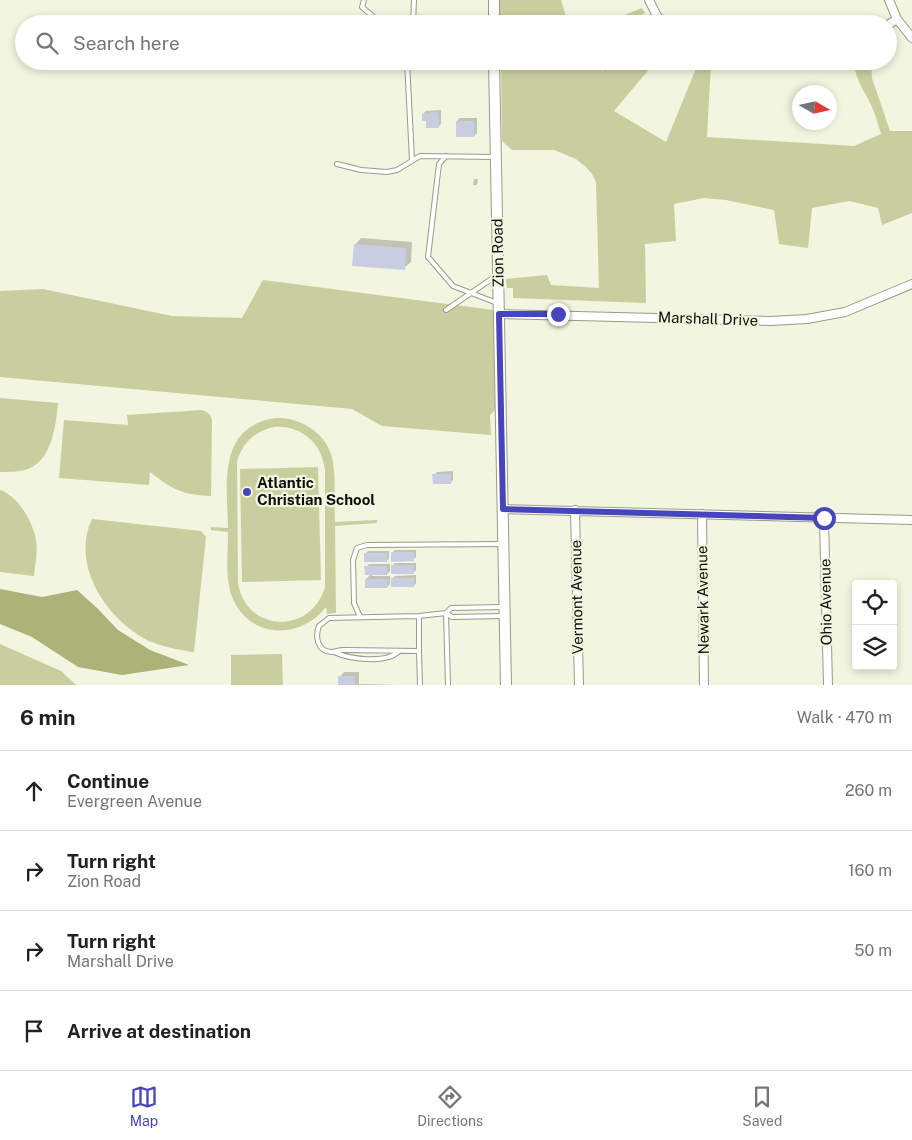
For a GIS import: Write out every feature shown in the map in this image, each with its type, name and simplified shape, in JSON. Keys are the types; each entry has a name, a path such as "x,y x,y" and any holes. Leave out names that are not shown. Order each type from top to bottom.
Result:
{"street":[{"path":"494,0 494,15"},
{"path":"649,0 657,15"},
{"path":"889,0 895,15"},
{"path":"897,19 912,38"},
{"name":"Zion Road","path":"494,70 506,685"},
{"name":"Marshall Drive","path":"499,309 792,320 818,318 845,312 912,284"},
{"path":"503,509 912,520"},
{"name":"Vermont Avenue","path":"575,510 579,685"},
{"name":"Newark Avenue","path":"702,514 704,685"},
{"name":"Ohio Avenue","path":"824,518 828,685"}],"lane":[{"path":"364,0 362,7 371,15"},
{"path":"413,15 414,0"},
{"path":"407,70 412,160"},
{"path":"337,164 361,170 387,172 397,170 420,156 496,157"},
{"path":"446,156 439,164 428,257 453,286 499,309"},
{"path":"446,310 498,275"},
{"path":"360,617 355,607 354,594 354,555 359,547 367,545 504,544"},
{"path":"399,652 389,658 363,659 344,656 324,649 318,641 317,633 321,623 328,618 419,616 446,613 451,608 505,612"},
{"path":"446,613 452,617 505,612"},
{"path":"446,613 448,685"},
{"path":"419,616 420,685"},
{"path":"334,652 343,650 419,651"}],"shaded area":[{"path":"499,0 561,0 566,15 500,15"},
{"path":"642,8 645,13 642,15 624,15"},
{"path":"501,70 648,70 614,111 666,142 695,70 711,70 707,137 854,146 881,134 870,102 860,84 856,70 872,70 872,78 890,131 912,131 912,213 882,225 878,208 849,201 812,208 808,248 779,244 774,210 726,200 704,198 674,204 676,241 645,244 646,303 513,298 513,288 507,288 506,279 547,275 551,285 599,288 596,182 586,167 576,159 554,150 512,150 502,141"},
{"path":"263,280 493,310 495,410 490,415 491,435 382,426 352,409 0,377 0,291 43,289 172,316 242,318"},
{"path":"0,398 58,403 54,431 48,450 43,458 28,469 0,472"},
{"path":"202,410 211,416 212,420 211,496 178,490 150,472 149,485 59,478 64,420 128,425 127,415"},
{"path":"276,418 286,418 313,429 326,444 333,462 335,522 377,520 377,523 335,526 336,613 327,614 326,607 315,618 302,626 288,630 274,630 261,627 248,620 238,609 231,594 228,579 228,532 211,530 211,527 228,528 227,476 230,460 235,445 243,433 257,423","holes":["274,427 293,429 308,438 315,444 323,460 325,470 325,587 318,603 307,614 293,620 279,622 265,619 253,611 243,599 238,583 237,462 242,449 255,435"]},
{"path":"318,467 321,580 242,582 240,469"},
{"path":"0,490 7,493 19,504 32,525 37,544 34,576 0,572"},
{"path":"92,519 201,531 206,537 194,652 171,648 149,641 119,620 107,605 96,589 89,572 86,555 86,537"},
{"path":"0,589 42,597 77,590 118,630 150,650 189,665 122,675 78,667 32,637 0,624"},
{"path":"0,644 61,671 76,685 0,685"},
{"path":"282,654 283,685 231,685 231,655"}],"building":[{"path":"438,112 439,128 426,128 426,121 422,121 422,114"},
{"path":"456,121 474,121 474,137 456,137"},
{"path":"354,244 406,248 405,270 352,266"},
{"path":"432,474 451,474 451,484 433,484"},
{"path":"391,552 414,552 414,561 391,562"},
{"path":"364,553 387,553 387,562 364,562"},
{"path":"391,565 414,565 414,574 391,574"},
{"path":"364,566 387,566 387,575 365,575"},
{"path":"391,578 414,578 414,587 391,587"},
{"path":"365,579 388,579 387,588 365,588"},
{"path":"338,676 355,676 355,685 338,685"}],"place":[{"name":"Atlantic Christian School","path":"247,492"}],"route":[{"path":"558,314 499,314 503,509 824,518"}]}
